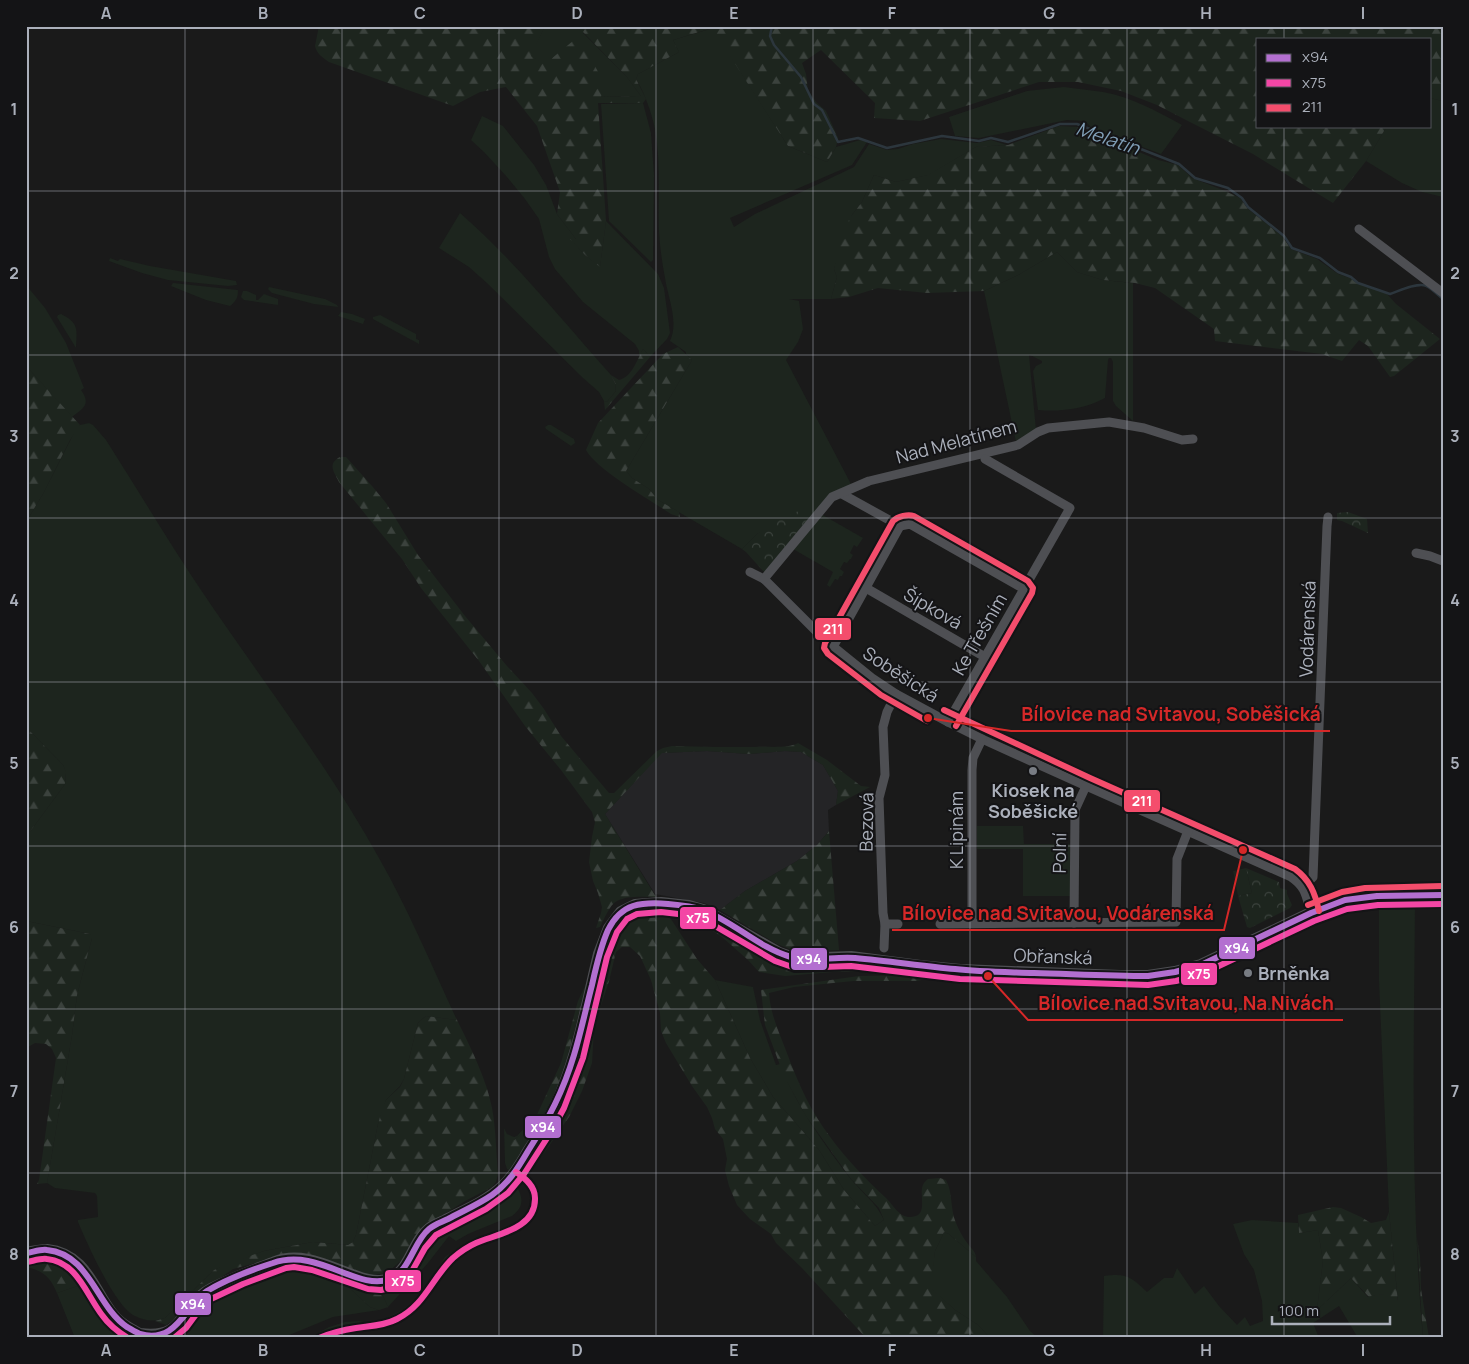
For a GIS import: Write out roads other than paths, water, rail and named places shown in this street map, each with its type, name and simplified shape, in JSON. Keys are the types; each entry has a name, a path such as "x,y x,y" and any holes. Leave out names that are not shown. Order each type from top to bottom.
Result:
{"main road":[{"name":"Obřanská","path":"26,1253 47,1250 75,1261 88,1275 113,1316 123,1325 139,1334 163,1334 176,1328 204,1293 278,1261 295,1258 312,1261 367,1280 380,1282 393,1278 403,1270 418,1242 429,1228 491,1196 511,1178 537,1138 562,1090 572,1060 599,954 609,928 617,916 629,907 640,904 661,903 690,906 712,913 775,951 796,959 851,957 941,968 1120,976 1156,975 1184,970 1217,958 1337,902 1377,896 1443,896"}],"street":[{"path":"1359,228 1443,293"},
{"name":"Nad Melatínem","path":"764,579 832,497 869,482 1018,445 1038,432 1052,428 1109,422 1138,427 1182,440 1193,439"},
{"path":"994,464 999,455"},
{"name":"Ke Třešním","path":"948,722 1070,508 985,459"},
{"path":"842,494 900,526 910,524 1024,589"},
{"name":"Vodárenská","path":"1303,887 1313,877 1328,518"},
{"path":"833,647 900,526"},
{"path":"1416,553 1443,561"},
{"name":"Soběšická","path":"750,572 764,579 833,647 872,678 896,694 982,738 1280,872 1303,887"},
{"name":"Šípková","path":"866,588 984,657"},
{"name":"Bezová","path":"884,948 885,924 882,913 879,798 885,775 883,727 886,712 896,694"},
{"name":"K Lipinám","path":"972,923 972,770 973,758 982,738"},
{"name":"Polní","path":"1074,923 1075,810 1086,786"},
{"path":"940,924 1176,922 1177,859 1188,831"},
{"path":"1303,887 1310,913"},
{"path":"885,924 898,924"}],"waterway":[{"name":"Melatín","path":"772,26 770,36 774,45 801,77 814,104 822,110 838,142 858,138 887,148 942,136 979,141 991,138 1008,142 1060,124 1077,124 1179,164 1195,178 1228,188 1242,198 1248,207 1284,236 1292,248 1320,258 1338,272 1351,277 1358,283 1390,294 1408,287 1423,285 1443,299"}],"place":[{"name":"Bílovice nad Svitavou, Soběšická","path":"928,718"},
{"name":"Kiosek na Soběšické","path":"1033,771"},
{"name":"Bílovice nad Svitavou, Vodárenská","path":"1243,850"},
{"name":"Brněnka","path":"1248,973"},
{"name":"Bílovice nad Svitavou, Na Nivách","path":"988,976"}]}
